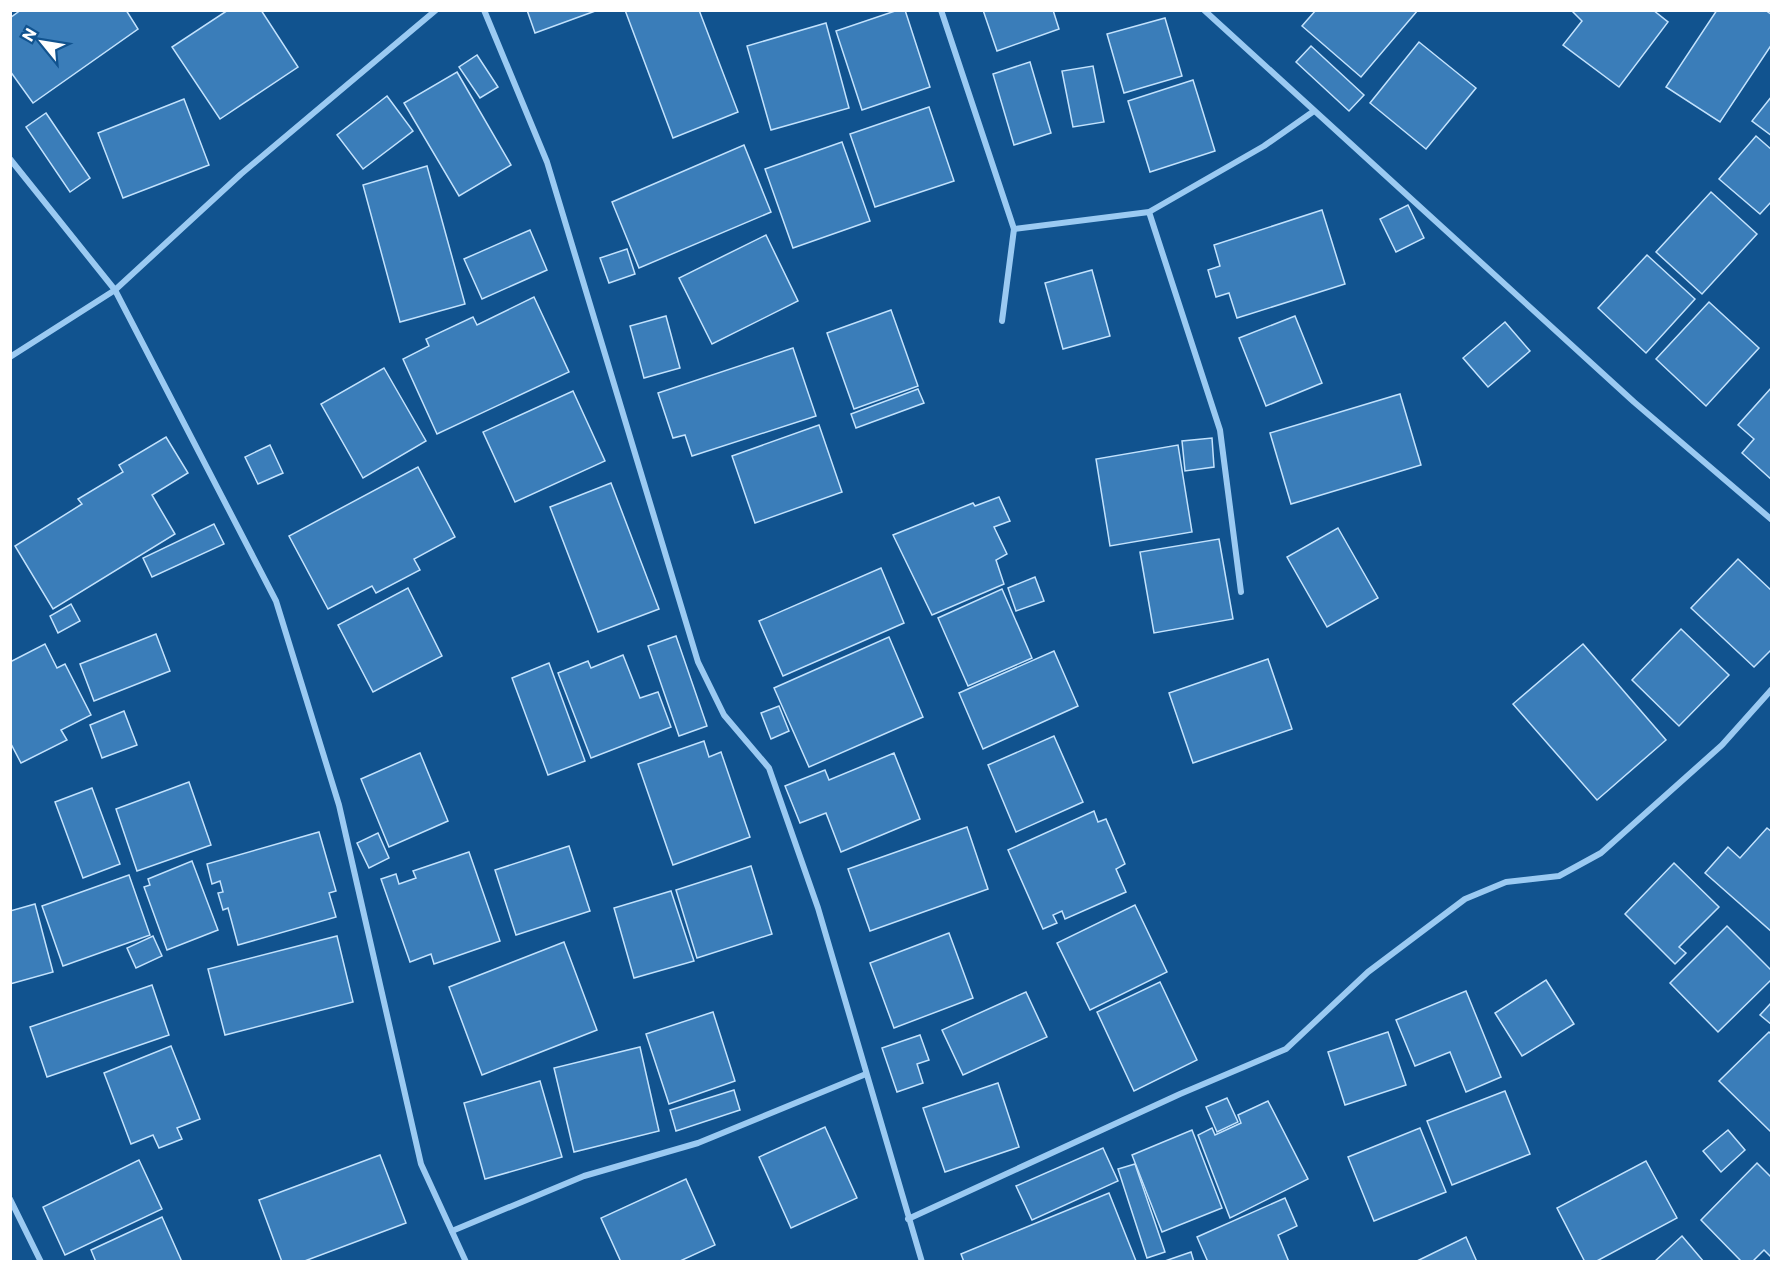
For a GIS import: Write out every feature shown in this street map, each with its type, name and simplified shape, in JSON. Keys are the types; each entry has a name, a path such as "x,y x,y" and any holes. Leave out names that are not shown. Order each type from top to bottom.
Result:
{"street":[{"path":"10,357 115,290 241,174 436,10"},
{"path":"484,10 547,162 698,662 724,715 769,768 818,908 922,1262"},
{"path":"941,10 1014,229 1002,321"},
{"path":"1204,10 1634,402 1772,520"},
{"path":"1014,229 1149,212 1264,146 1314,111"},
{"path":"10,159 115,290 276,601 339,805 421,1164 466,1262"},
{"path":"1149,212 1220,430 1241,592"},
{"path":"908,1219 1180,1094 1286,1049 1368,972 1465,899 1506,882 1559,876 1601,854 1722,744 1772,689"},
{"path":"452,1231 584,1176 698,1143 866,1074"},
{"path":"10,1199 41,1262"}],"building":[{"path":"21,10 126,10 138,29 33,103 10,71 10,18"},
{"path":"228,10 261,10 298,67 220,119 172,47"},
{"path":"527,10 598,10 535,33"},
{"path":"625,10 699,10 738,112 673,138"},
{"path":"898,10 905,10 930,87 862,110 836,31"},
{"path":"983,10 1053,10 1059,29 997,51"},
{"path":"1316,10 1418,10 1361,77 1302,26"},
{"path":"1571,10 1653,10 1668,22 1619,87 1563,45 1582,21"},
{"path":"1717,10 1765,10 1772,15 1772,44 1720,122 1666,87"},
{"path":"1165,18 1182,76 1124,93 1107,34"},
{"path":"826,23 849,108 771,130 747,46"},
{"path":"1419,42 1476,88 1426,149 1370,103"},
{"path":"1311,46 1364,95 1349,111 1296,62"},
{"path":"477,55 498,87 480,98 459,67"},
{"path":"1030,62 1051,133 1014,145 993,74"},
{"path":"1093,66 1104,122 1073,127 1062,71"},
{"path":"457,72 511,165 459,196 404,103"},
{"path":"1193,80 1215,151 1150,172 1128,101"},
{"path":"387,96 413,131 363,169 337,135"},
{"path":"1772,96 1772,136 1752,121"},
{"path":"184,99 209,165 123,198 98,133"},
{"path":"929,107 954,181 875,207 850,134"},
{"path":"46,113 90,178 70,192 26,127"},
{"path":"1756,136 1772,150 1772,201 1760,214 1719,179"},
{"path":"842,142 870,221 793,248 765,169"},
{"path":"744,145 771,212 639,268 612,202"},
{"path":"427,166 465,304 400,322 363,185"},
{"path":"1711,192 1757,234 1702,294 1656,252"},
{"path":"1408,205 1424,238 1396,252 1380,219"},
{"path":"1322,210 1345,284 1237,318 1229,293 1216,297 1208,270 1220,266 1214,245"},
{"path":"530,230 547,270 482,299 464,259"},
{"path":"766,235 798,301 712,344 679,278"},
{"path":"627,249 635,274 609,283 600,258"},
{"path":"1647,255 1695,299 1646,353 1598,308"},
{"path":"1092,270 1110,336 1063,349 1045,283"},
{"path":"534,297 569,372 437,434 403,359 429,346 426,339 473,317 477,325"},
{"path":"1709,302 1759,348 1706,406 1656,359"},
{"path":"891,310 918,386 854,409 827,333"},
{"path":"666,316 680,368 644,378 630,326"},
{"path":"1295,316 1322,383 1266,406 1239,338"},
{"path":"1505,322 1530,351 1488,387 1463,358"},
{"path":"793,348 816,416 692,456 685,435 673,438 658,393"},
{"path":"384,368 426,441 363,478 321,404"},
{"path":"1772,387 1772,480 1742,453 1754,439 1738,425"},
{"path":"918,389 924,403 856,428 851,414"},
{"path":"573,391 605,461 515,502 483,432"},
{"path":"1400,394 1421,465 1291,504 1270,433"},
{"path":"819,425 842,492 755,523 732,456"},
{"path":"166,437 188,473 152,495 175,534 53,609 15,546 82,504 78,499 123,472 119,465"},
{"path":"1212,438 1214,467 1185,471 1182,441"},
{"path":"270,445 283,473 258,484 245,457"},
{"path":"1178,445 1192,532 1110,546 1096,459"},
{"path":"418,467 455,537 414,559 420,570 376,593 372,586 328,609 289,536"},
{"path":"611,483 659,609 598,632 550,507"},
{"path":"999,497 1010,521 994,527 1007,554 996,560 1004,584 932,615 893,535 973,503 975,506"},
{"path":"214,524 224,544 152,577 143,558"},
{"path":"1338,528 1378,598 1327,627 1287,557"},
{"path":"1219,539 1233,619 1154,633 1140,552"},
{"path":"1738,559 1772,591 1772,649 1754,667 1691,608"},
{"path":"881,568 904,623 783,676 759,621"},
{"path":"1035,577 1044,601 1016,611 1008,588"},
{"path":"408,588 442,656 373,692 338,625"},
{"path":"1002,589 1032,658 968,686 938,618"},
{"path":"71,604 80,621 58,633 50,616"},
{"path":"1681,629 1729,675 1679,726 1632,680"},
{"path":"156,634 170,671 94,701 80,664"},
{"path":"676,636 707,726 679,736 648,646"},
{"path":"889,637 923,717 809,767 774,688"},
{"path":"45,644 57,668 65,664 91,715 61,730 67,740 21,763 10,742 10,662"},
{"path":"1583,644 1666,740 1597,800 1513,704"},
{"path":"1054,651 1078,706 983,749 959,693"},
{"path":"623,655 640,698 658,692 671,727 591,758 558,673 588,661 591,668"},
{"path":"1268,659 1292,729 1193,763 1169,693"},
{"path":"549,663 585,761 548,775 512,678"},
{"path":"779,706 789,731 771,739 761,713"},
{"path":"124,711 137,745 102,758 90,725"},
{"path":"1054,736 1083,802 1016,832 988,765"},
{"path":"704,741 709,757 721,752 750,837 673,865 638,764"},
{"path":"420,753 448,821 389,847 361,779"},
{"path":"894,753 920,819 841,852 826,813 800,823 785,786 825,770 829,780"},
{"path":"189,782 211,845 137,871 116,809"},
{"path":"92,788 120,864 83,878 55,802"},
{"path":"1094,811 1098,822 1106,819 1125,864 1116,869 1126,892 1065,919 1062,911 1053,915 1057,923 1043,929 1008,850"},
{"path":"967,827 988,889 870,931 848,869"},
{"path":"1767,828 1772,832 1772,932 1705,873 1728,847 1740,858"},
{"path":"319,832 336,891 329,893 336,917 238,945 228,908 223,910 218,893 223,892 220,881 212,884 207,864"},
{"path":"378,833 389,858 369,868 357,843"},
{"path":"569,846 590,911 516,935 495,870"},
{"path":"469,852 500,941 434,964 431,954 410,962 381,879 396,874 399,884 416,878 413,871"},
{"path":"192,861 218,930 167,950 144,887 150,885 148,879"},
{"path":"1674,863 1719,907 1679,947 1686,953 1675,964 1625,914"},
{"path":"751,866 772,934 697,958 676,890"},
{"path":"129,875 150,935 63,966 42,906"},
{"path":"671,891 694,961 634,978 614,908"},
{"path":"35,904 53,972 10,984 10,911"},
{"path":"1135,905 1167,972 1090,1010 1057,943"},
{"path":"1727,926 1772,971 1772,979 1718,1032 1670,983"},
{"path":"949,933 973,998 894,1028 870,963"},
{"path":"153,936 162,956 136,968 127,948"},
{"path":"337,936 353,1002 225,1035 208,969"},
{"path":"564,942 597,1030 482,1075 449,987"},
{"path":"1546,980 1574,1024 1522,1056 1495,1013"},
{"path":"1160,982 1197,1060 1134,1091 1097,1012"},
{"path":"152,985 169,1035 47,1077 30,1027"},
{"path":"1466,991 1501,1077 1466,1092 1450,1052 1415,1066 1396,1020"},
{"path":"1026,992 1047,1037 963,1075 942,1030"},
{"path":"1772,1002 1772,1025 1760,1015"},
{"path":"713,1012 735,1081 669,1104 646,1034"},
{"path":"1388,1032 1406,1085 1345,1105 1328,1052"},
{"path":"1769,1032 1772,1035 1772,1133 1719,1081"},
{"path":"920,1035 929,1060 917,1064 923,1083 897,1092 882,1048"},
{"path":"171,1046 200,1119 177,1128 182,1139 159,1148 153,1135 131,1144 104,1073"},
{"path":"640,1047 659,1131 574,1152 554,1068"},
{"path":"540,1081 562,1157 485,1179 464,1103"},
{"path":"998,1083 1019,1147 945,1172 923,1108"},
{"path":"734,1090 740,1110 676,1131 670,1110"},
{"path":"1505,1091 1530,1154 1452,1185 1427,1121"},
{"path":"1227,1098 1238,1122 1217,1132 1206,1107"},
{"path":"1268,1101 1308,1179 1230,1218 1198,1135 1212,1128 1215,1135 1241,1123 1238,1115"},
{"path":"825,1127 857,1198 791,1228 759,1157"},
{"path":"1420,1128 1446,1192 1374,1221 1348,1157"},
{"path":"1192,1130 1222,1208 1162,1232 1132,1155"},
{"path":"1728,1130 1745,1150 1721,1172 1703,1151"},
{"path":"1103,1148 1118,1181 1032,1220 1016,1186"},
{"path":"380,1155 406,1223 302,1262 282,1262 259,1200"},
{"path":"139,1160 162,1209 65,1255 43,1207"},
{"path":"1646,1161 1677,1218 1595,1262 1585,1262 1557,1208"},
{"path":"1757,1163 1772,1178 1772,1258 1764,1250 1752,1262 1742,1262 1701,1220"},
{"path":"1135,1164 1165,1252 1147,1258 1118,1169"},
{"path":"686,1179 715,1245 678,1262 621,1262 601,1218"},
{"path":"1109,1193 1136,1261 964,1262 961,1254"},
{"path":"1285,1198 1297,1226 1278,1235 1289,1262 1208,1262 1197,1237"},
{"path":"162,1217 182,1262 96,1262 91,1250"},
{"path":"1682,1236 1704,1262 1654,1262"},
{"path":"1466,1237 1477,1262 1415,1262"},
{"path":"1191,1252 1194,1262 1162,1262"}]}
